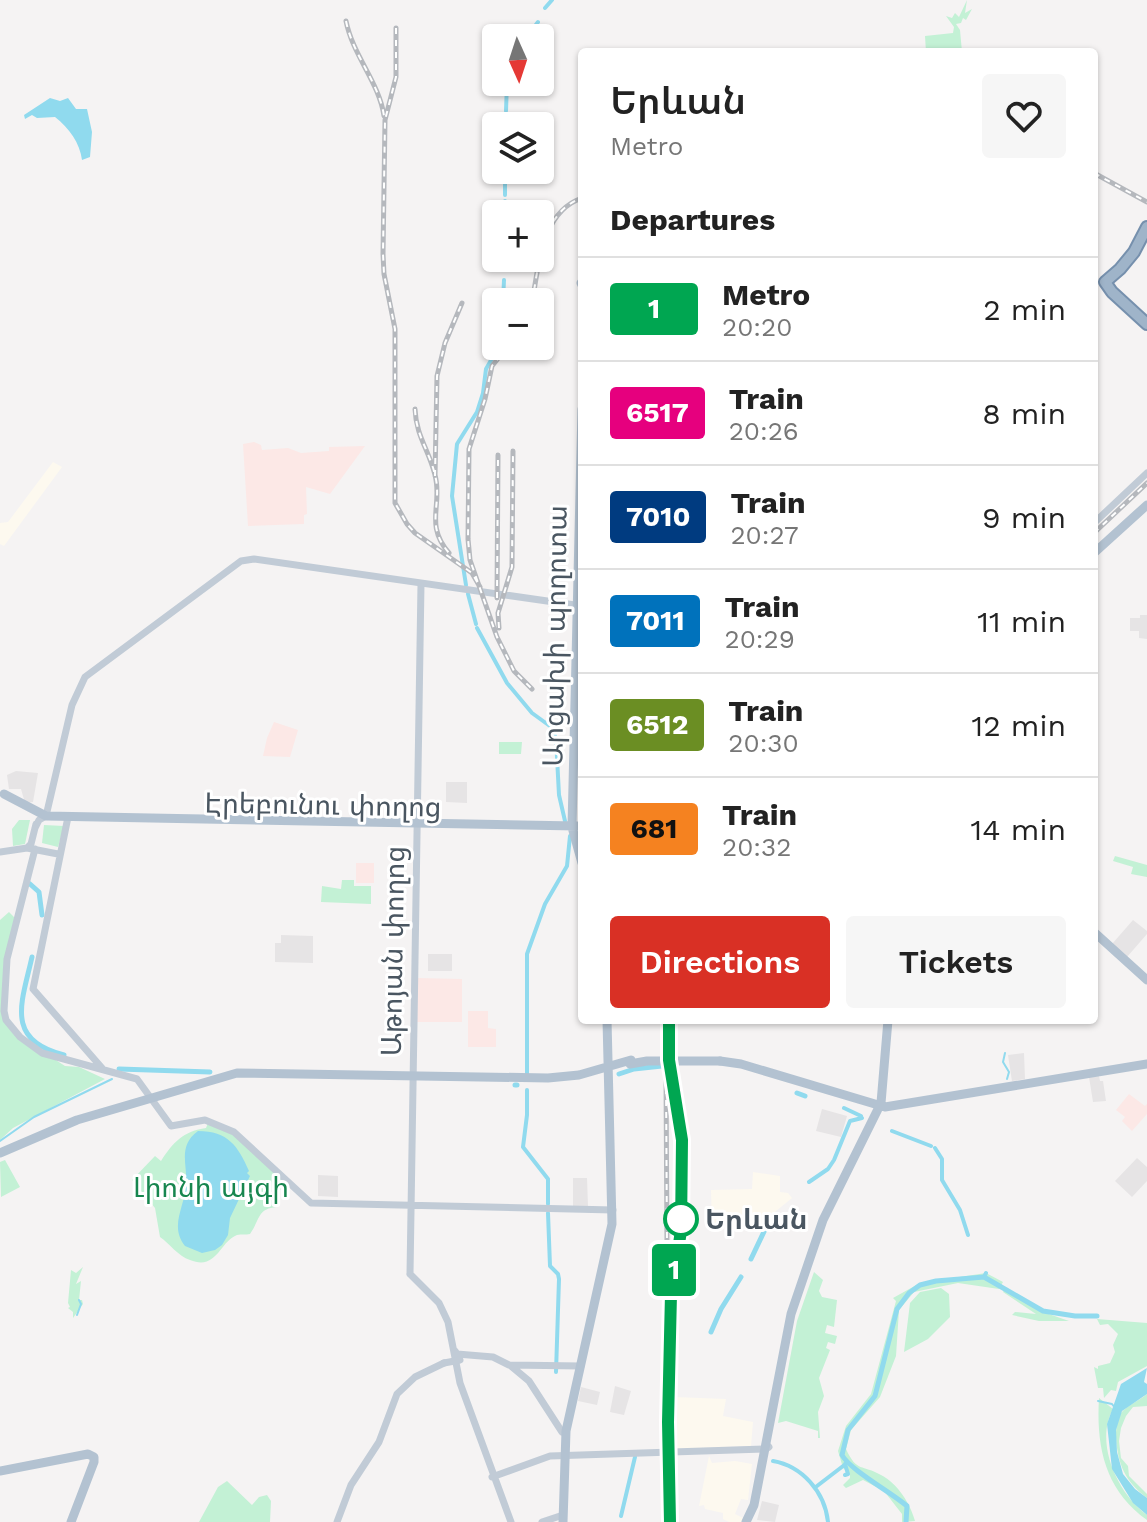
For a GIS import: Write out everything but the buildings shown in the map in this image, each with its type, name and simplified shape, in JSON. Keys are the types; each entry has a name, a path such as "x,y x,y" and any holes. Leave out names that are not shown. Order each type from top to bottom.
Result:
{"highway":[{"path":"1147,232 1113,280 1121,296 1147,322"}],"main road":[{"path":"1098,283 1113,280"},
{"path":"1098,519 1147,473"},
{"path":"1098,547 1147,502"},
{"path":"35,828 48,813 72,705 85,677 241,561 254,559 421,584 578,603"},
{"name":"Աթոյան փողոց","path":"410,1274 421,584"},
{"name":"Արցախի պողոտա","path":"578,693 575,829 578,844"},
{"path":"2,792 28,808 48,813"},
{"path":"28,808 35,817 35,828 7,959 5,1015 20,1037 42,1053 93,1063 137,1079 171,1126 205,1120 234,1132 310,1202 611,1210"},
{"name":"Էրեբունու փողոց","path":"48,813 68,820 575,829"},
{"path":"68,820 33,989 93,1063"},
{"name":"Արցախի պողոտա","path":"575,829 578,837"},
{"path":"0,852 31,847 60,854"},
{"path":"1098,938 1147,982"},
{"path":"562,1455 611,1210 605,1024"},
{"path":"749,1522 756,1506 764,1450 793,1322 823,1220 883,1105 890,1024"},
{"path":"0,1156 61,1126 237,1077 548,1081 568,1080 631,1062 720,1059 883,1105 1147,1063"},
{"path":"410,1274 445,1314 460,1383 508,1520"},
{"path":"410,1274 443,1314 458,1384 493,1477"},
{"path":"454,1351 501,1360 509,1365 529,1381 562,1432"},
{"path":"337,1522 351,1485 379,1442 397,1394 415,1377 444,1363 501,1360"},
{"path":"509,1365 579,1366"},
{"path":"542,1522 561,1519 562,1432 579,1366"},
{"path":"493,1477 546,1457 562,1455 764,1450"},
{"path":"0,1472 87,1462 68,1522"}],"shaded area":[{"path":"254,442 261,445 262,450 288,448 301,453 329,451 329,447 365,446 330,494 306,487 307,514 304,515 304,524 248,526 243,444"},
{"path":"53,462 62,467 4,546 0,544 0,523 8,522"},
{"path":"1140,615 1147,615 1147,639 1139,638 1139,631 1130,631 1130,618 1140,618"},
{"path":"274,722 298,730 290,757 263,756"},
{"path":"16,771 38,773 33,802 25,803 21,789 9,789 7,775"},
{"path":"446,782 467,782 467,803 446,802"},
{"path":"356,863 374,863 374,883 356,883"},
{"path":"1133,920 1147,934 1127,957 1112,944"},
{"path":"281,935 313,936 313,963 275,962 275,943 281,943"},
{"path":"428,954 452,954 452,971 428,971"},
{"path":"417,978 462,979 462,1022 416,1022"},
{"path":"468,1011 488,1011 488,1028 496,1029 496,1047 468,1047"},
{"path":"1024,1053 1025,1079 1012,1081 1008,1055"},
{"path":"1099,1076 1103,1081 1106,1101 1093,1102 1089,1077"},
{"path":"1129,1094 1145,1106 1147,1104 1147,1114 1132,1131 1122,1121 1125,1117 1116,1110"},
{"path":"822,1109 847,1116 841,1137 816,1131"},
{"path":"1137,1158 1147,1167 1147,1181 1132,1197 1115,1181"},
{"path":"753,1172 780,1176 780,1192 788,1193 792,1198 759,1225 712,1227 711,1190 752,1189"},
{"path":"318,1175 338,1176 338,1197 318,1196"},
{"path":"573,1178 587,1178 588,1206 573,1206"},
{"path":"615,1386 631,1391 624,1415 610,1412"},
{"path":"581,1387 600,1392 597,1405 578,1401"},
{"path":"674,1397 726,1399 723,1416 753,1422 751,1446 674,1449"},
{"path":"709,1456 712,1463 735,1461 752,1464 748,1500 741,1499 735,1514 743,1518 741,1522 729,1522 723,1519 723,1513 699,1506"},
{"path":"762,1501 779,1505 775,1522 757,1520"}],"green space":[{"path":"967,0 965,13 972,9 966,20 963,18 961,23 956,24 960,30 962,48 926,48 925,36 953,33 954,27 946,16 952,18 955,13 959,17"},
{"path":"499,742 522,742 521,754 499,754"},
{"path":"19,820 30,820 25,844 13,846 12,829"},
{"path":"44,825 64,826 58,847 42,843"},
{"path":"1115,856 1147,865 1147,877 1131,874 1133,867 1113,861"},
{"path":"342,880 354,880 354,886 371,886 371,904 321,902 322,886 341,889"},
{"path":"9,912 15,918 5,974 5,1001 11,1031 65,1066 79,1067 105,1079 13,1128 0,1140 0,920"},
{"name":"Լիոնի այգի","path":"208,1123 234,1133 287,1183 278,1192 276,1207 262,1213 250,1234 231,1238 212,1259 199,1262 182,1256 160,1237 155,1208 132,1180 155,1156 161,1161 180,1138 206,1128"},
{"path":"5,1160 20,1187 1,1197 0,1162"},
{"path":"83,1267 76,1284 81,1281 79,1300 83,1304 73,1318 73,1312 68,1308 71,1270 76,1273"},
{"path":"814,1272 823,1280 819,1291 822,1297 837,1300 834,1327 827,1325 825,1333 837,1336 835,1344 828,1342 826,1348 830,1350 819,1378 824,1396 818,1412 820,1438 818,1431 786,1421 778,1423 797,1321"},
{"path":"986,1273 1003,1282 999,1289 958,1283 914,1292 899,1310 896,1356 880,1397 851,1430 846,1449 853,1462 887,1479 907,1501 915,1521 902,1522 902,1514 884,1491 863,1480 846,1488 843,1485 850,1474 843,1468 838,1451 846,1426 871,1394 896,1301 893,1298 920,1283"},
{"path":"941,1288 949,1294 950,1317 928,1339 904,1352 910,1303 920,1292"},
{"path":"1005,1289 1043,1312 1069,1321 1039,1321 1012,1315 1015,1312 1036,1314 1003,1292"},
{"path":"1097,1319 1147,1323 1147,1366 1118,1382 1116,1391 1111,1390 1104,1398 1103,1388 1098,1388 1094,1367 1098,1369 1098,1366 1110,1363 1118,1334 1108,1324 1100,1325"},
{"path":"1147,1394 1147,1406 1133,1407 1126,1416 1119,1441 1121,1458 1128,1466 1129,1476 1147,1494 1147,1498 1124,1472 1116,1438 1121,1413"},
{"path":"1099,1398 1113,1409 1106,1437 1112,1467 1127,1494 1147,1515 1147,1520 1121,1495 1106,1466 1099,1434"},
{"path":"227,1481 252,1505 259,1497 267,1495 271,1501 270,1522 199,1522 218,1487"}],"water":[{"path":"50,98 60,101 68,98 76,109 87,109 92,132 90,157 82,160 73,136 55,117 37,118 32,115 25,119 24,115"},
{"path":"198,1131 217,1134 231,1142 241,1154 250,1176 230,1218 228,1235 222,1245 202,1253 185,1246 178,1231 186,1184 186,1150"},
{"path":"1147,1368 1144,1382 1147,1384 1147,1394 1122,1411 1116,1430 1117,1452 1123,1474 1147,1498 1147,1515 1133,1503 1112,1469 1107,1424 1121,1384"}],"waterway":[{"path":"545,8 552,0"},
{"path":"506,111 507,96"},
{"path":"505,184 505,195"},
{"path":"504,280 504,288"},
{"path":"466,585 452,496 457,444 477,412 486,369 491,360"},
{"path":"468,594 476,624"},
{"path":"477,628 507,683 532,713 554,729 555,736"},
{"path":"556,738 559,795 565,821"},
{"path":"527,1075 527,954 545,904 567,866 570,836"},
{"path":"30,884 39,892 42,915"},
{"path":"32,957 22,1004 25,1029 32,1040 64,1055"},
{"path":"1005,1053 1003,1062 1009,1072 1007,1079"},
{"path":"619,1074 662,1066"},
{"path":"119,1069 210,1072"},
{"path":"0,1141 34,1117 112,1079"},
{"path":"527,1090 523,1147 548,1179 548,1204"},
{"path":"797,1093 805,1096"},
{"path":"844,1108 861,1116"},
{"path":"809,1182 828,1169 850,1121 862,1118"},
{"path":"892,1131 931,1146"},
{"path":"935,1148 942,1159 942,1180 960,1210 968,1235"},
{"path":"548,1213 550,1266 559,1279 556,1372"},
{"path":"751,1259 770,1219"},
{"path":"984,1277 986,1273"},
{"path":"711,1332 741,1277"},
{"path":"906,1522 907,1506 853,1467 842,1455 848,1430 875,1396 897,1309 909,1293 920,1285 936,1281 984,1277 1043,1311 1097,1316"},
{"path":"77,1315 81,1304 79,1300"},
{"path":"1098,1401 1112,1404 1115,1408"},
{"path":"621,1516 635,1457"},
{"path":"773,1461 793,1468 810,1482 822,1501 828,1522"},
{"path":"817,1486 847,1463"},
{"path":"845,1464 848,1474 845,1475"}],"railway":[{"path":"346,21 354,46 377,92 384,116"},
{"path":"396,28 396,77 385,120 383,254 395,329 395,503 415,533 472,573 480,587"},
{"path":"1098,175 1147,202"},
{"path":"534,288 540,257 550,228 558,215 578,200"},
{"path":"435,476 437,376 445,343 462,303"},
{"path":"497,360 492,366 469,449 470,560 497,637 514,671 532,689"},
{"path":"415,409 437,486 437,533 449,553"},
{"path":"499,628 498,613 512,567 513,451"},
{"path":"497,598 498,455"},
{"path":"1098,529 1147,483"},
{"path":"670,1024 672,1065 684,1130 685,1208 680,1248"},
{"path":"666,1076 667,1248"},
{"path":"670,1522 668,1413 671,1294 675,1268"}],"metro line":[{"name":"1","path":"669,1024 669,1060 682,1140 681,1231 671,1294 668,1422 670,1522"}],"place":[{"name":"Երևան","path":"681,1219"}]}
